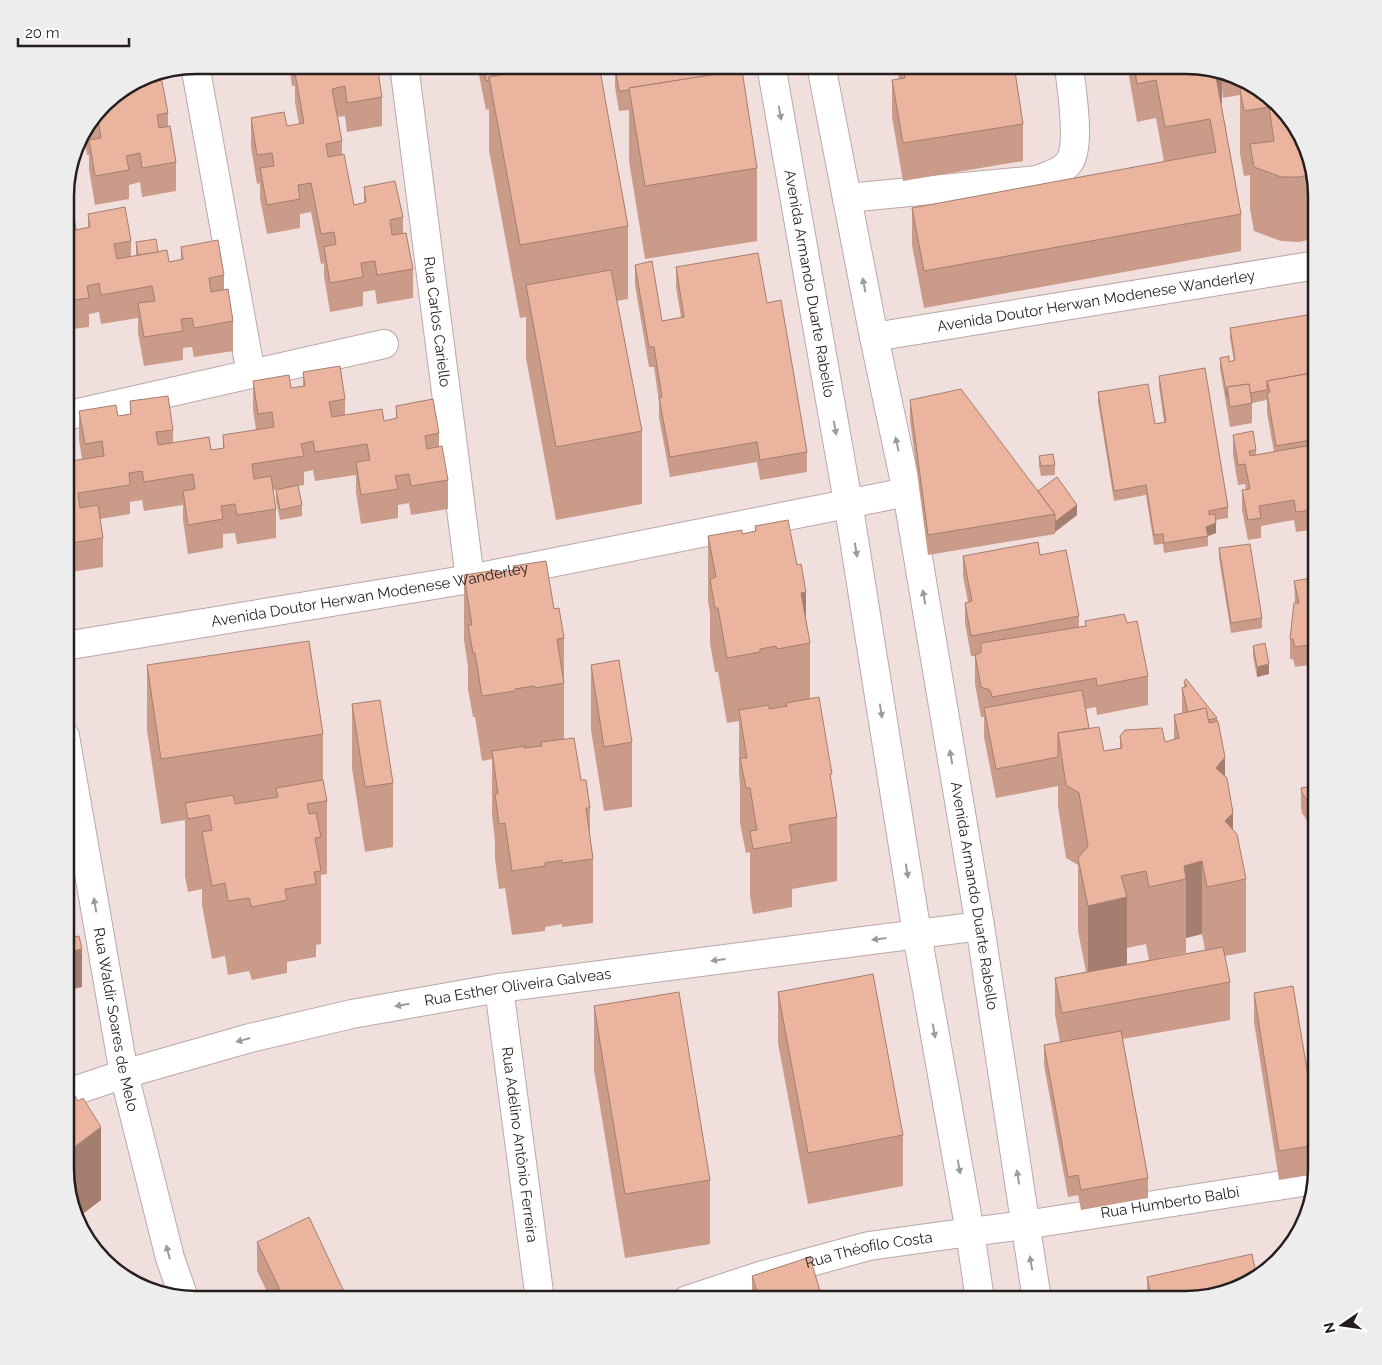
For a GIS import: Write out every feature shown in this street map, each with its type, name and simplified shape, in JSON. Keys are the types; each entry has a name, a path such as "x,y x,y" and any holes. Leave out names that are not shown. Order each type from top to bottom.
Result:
{"street":[{"path":"197,74 251,374"},
{"name":"Rua Carlos Cariello","path":"405,74 470,579"},
{"name":"Avenida Armando Duarte Rabello","path":"774,74 848,502 917,934 979,1291"},
{"name":"Avenida Armando Duarte Rabello","path":"824,74 874,337 907,492 980,926 1036,1291"},
{"path":"847,198 1037,180 1058,172 1070,162 1076,140 1070,74"},
{"name":"Avenida Doutor Herwan Modenese Wanderley","path":"874,337 1308,266"},
{"path":"74,414 384,344"},
{"path":"848,502 907,492"},
{"name":"Avenida Doutor Herwan Modenese Wanderley","path":"74,645 470,579 848,502"},
{"name":"Rua Waldir Soares de Melo","path":"74,788 124,1074 170,1258 181,1290"},
{"name":"Rua Esther Oliveira Galveas","path":"74,1091 124,1074 250,1038 352,1014 499,988 980,926"},
{"name":"Rua Adelino Antônio Ferreira","path":"499,988 539,1291"},
{"name":"Rua Humberto Balbi","path":"1025,1225 1307,1181"},
{"name":"Rua Théofilo Costa","path":"714,1291 763,1275 869,1246 1025,1225"}],"building":[{"path":"295,74 378,74 382,97 347,103 345,86 332,89 342,141 326,144 328,157 344,154 354,205 366,202 364,187 395,181 403,217 390,220 392,235 406,233 413,269 377,275 375,261 361,263 363,277 330,283 324,247 336,244 334,232 321,234 311,183 298,185 300,199 267,205 260,168 274,166 272,153 257,155 251,118 284,112 287,126 304,123"},
{"path":"485,74 505,74 489,77 489,80 486,81"},
{"path":"505,74 601,74 628,226 520,245 489,77"},
{"path":"616,74 718,74 629,88 630,90 619,91"},
{"path":"717,74 743,74 757,168 645,186 629,88"},
{"path":"904,74 1015,74 1023,124 903,143 892,80 905,78"},
{"path":"1135,74 1194,74 1216,78 1241,214 924,271 912,208 1216,152 1210,119 1165,127 1156,80 1137,84"},
{"path":"161,79 168,113 157,115 159,128 170,126 176,162 142,168 140,153 126,156 129,170 95,176 89,140 101,138 99,125 96,125 109,109 126,96 130,95 130,93 135,90"},
{"path":"1242,87 1261,99 1278,115 1296,142 1302,156 1306,175 1281,177 1254,167 1250,144 1274,141 1269,107 1244,111 1240,90"},
{"path":"125,207 131,241 114,244 117,259 167,250 169,262 183,259 181,247 218,240 224,275 209,278 211,292 228,289 233,321 194,328 192,318 181,319 183,331 144,337 138,303 155,301 152,286 101,295 99,283 87,286 89,298 74,300 74,217 76,230 90,227 88,214"},
{"path":"156,239 158,252 138,255 136,242"},
{"path":"758,253 767,303 781,300 807,452 760,460 757,442 670,457 659,397 662,397 654,347 649,347 635,265 652,261 662,321 684,317 676,267"},
{"path":"611,270 642,431 556,447 526,285"},
{"path":"1308,315 1308,374 1267,381 1267,390 1250,393 1249,384 1227,387 1227,397 1220,358 1229,356 1229,362 1235,360 1230,328"},
{"path":"340,366 345,399 329,402 332,417 382,409 384,421 397,418 396,406 433,399 439,433 425,436 427,449 442,446 448,480 411,486 409,474 395,476 398,489 361,495 356,462 370,460 367,444 315,452 313,441 301,444 304,456 252,464 254,479 271,476 276,509 237,515 235,504 221,506 223,519 188,525 183,491 195,489 193,474 144,482 142,471 129,473 130,485 78,493 80,508 98,505 103,538 74,543 74,461 104,456 102,441 85,444 79,411 116,405 118,416 131,414 130,401 168,396 173,430 156,432 158,445 209,437 211,450 224,448 223,435 274,427 272,412 258,414 253,381 289,375 291,388 305,386 303,372"},
{"path":"1205,368 1228,507 1209,511 1209,515 1215,514 1216,523 1206,527 1208,536 1164,543 1163,534 1154,535 1146,485 1114,491 1098,392 1148,384 1155,424 1166,422 1159,376"},
{"path":"1308,374 1308,441 1276,446 1267,393 1270,392 1267,381"},
{"path":"1249,384 1252,403 1230,407 1227,387"},
{"path":"961,389 1055,514 928,535 910,400"},
{"path":"1253,431 1256,450 1249,451 1250,456 1308,446 1308,510 1296,512 1294,500 1259,506 1261,518 1248,520 1242,490 1250,489 1245,464 1238,465 1233,435"},
{"path":"1053,454 1055,465 1041,466 1039,456"},
{"path":"1057,477 1077,505 1055,522 1055,514 1038,491"},
{"path":"298,485 302,505 280,510 276,490"},
{"path":"788,520 797,565 801,564 806,592 801,593 810,643 777,649 776,646 760,649 760,652 727,658 718,608 715,608 710,579 716,577 708,536 742,530 742,534 756,531 755,526"},
{"path":"1038,542 1040,555 1066,550 1079,616 971,636 965,603 972,601 963,556"},
{"path":"1250,544 1262,618 1231,623 1219,548"},
{"path":"546,561 554,609 559,608 564,638 557,639 564,683 515,689 515,691 482,696 468,625 472,625 464,575 497,570 497,573 514,570 513,566"},
{"path":"1308,579 1308,645 1295,647 1293,639 1290,639 1294,603 1299,603 1294,581"},
{"path":"1124,614 1127,623 1137,621 1148,676 1097,686 1096,678 992,697 990,690 981,687 975,655 981,652 981,643 1086,626 1085,621"},
{"path":"309,641 323,734 161,759 147,665"},
{"path":"1265,643 1269,664 1257,667 1253,646"},
{"path":"619,660 632,742 604,747 591,665"},
{"path":"1186,679 1217,718 1208,720 1206,708 1188,712 1182,688 1187,686 1184,682"},
{"path":"1082,690 1089,728 1058,733 1058,757 996,769 984,708"},
{"path":"819,697 837,817 789,825 792,842 753,849 750,831 757,830 750,788 746,788 740,758 747,758 739,710 769,705 769,709 787,706 786,703"},
{"path":"380,700 393,783 365,787 352,704"},
{"path":"1206,708 1209,723 1218,721 1225,757 1216,768 1227,778 1233,813 1225,821 1237,834 1246,879 1207,887 1202,861 1184,866 1186,879 1149,887 1146,871 1121,876 1127,897 1088,906 1078,858 1088,846 1079,793 1066,785 1058,733 1099,727 1104,751 1122,748 1120,736 1125,730 1162,728 1165,742 1179,738 1174,715"},
{"path":"574,738 581,780 586,780 590,808 586,808 593,859 562,863 562,860 545,863 545,866 512,871 505,823 499,824 495,794 498,794 492,751 525,746 524,748 542,746 541,742"},
{"path":"323,780 327,801 307,804 309,814 316,813 321,837 315,838 321,871 314,872 316,884 285,889 287,900 252,907 249,898 228,901 225,883 212,886 202,832 212,830 209,815 188,819 185,803 233,795 235,804 278,797 276,788"},
{"path":"1308,787 1308,802 1302,793 1301,788"},
{"path":"79,936 82,949 74,951 74,937"},
{"path":"1223,947 1230,982 1062,1013 1055,978"},
{"path":"873,974 903,1135 808,1153 778,992"},
{"path":"1293,986 1308,1075 1308,1146 1279,1151 1254,993"},
{"path":"679,992 710,1180 625,1194 594,1006"},
{"path":"1121,1031 1148,1178 1081,1190 1078,1175 1068,1177 1044,1045"},
{"path":"74,1094 78,1101 83,1098 101,1127 74,1147"},
{"path":"309,1217 344,1291 281,1291 257,1242"},
{"path":"1252,1254 1255,1270 1226,1285 1202,1290 1150,1291 1147,1277"},
{"path":"810,1257 820,1291 757,1291 752,1276"}]}
